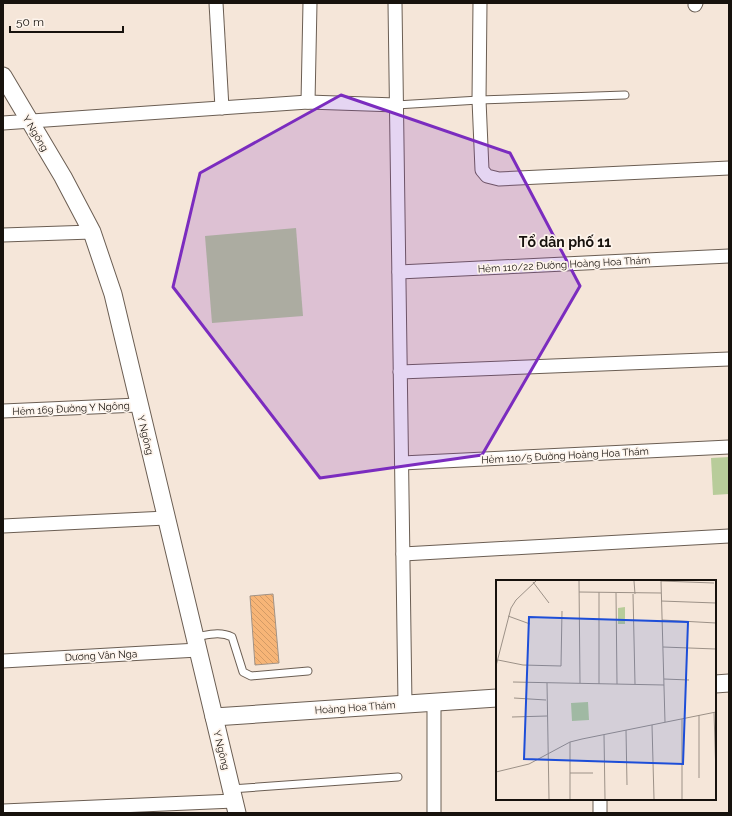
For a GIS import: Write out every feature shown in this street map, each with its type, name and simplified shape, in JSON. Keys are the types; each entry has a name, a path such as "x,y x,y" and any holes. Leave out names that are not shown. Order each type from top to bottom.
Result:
{"street":[{"path":"216,3 222,108"},
{"path":"308,102 310,3"},
{"path":"396,3 404,704"},
{"path":"480,3 479,100 482,170 486,176 499,179 729,168"},
{"name":"Y Ngông","path":"3,76 63,177 92,232 113,294 138,405 197,643 234,801"},
{"path":"3,123 308,102 396,105"},
{"path":"3,235 92,232"},
{"name":"Hẻm 110/22 Đường Hoàng Hoa Thám","path":"399,272 729,256"},
{"path":"400,372 729,359"},
{"name":"Hẻm 169 Đường Y Ngông","path":"3,411 138,405"},
{"name":"Hẻm 110/5 Đường Hoàng Hoa Thám","path":"402,463 729,447"},
{"path":"3,526 166,518"},
{"path":"403,554 729,536"},
{"name":"Dương Vân Nga","path":"3,661 197,643"},
{"path":"716,684 729,683"},
{"name":"Hoàng Hoa Thám","path":"214,716 496,698"},
{"path":"434,702 434,813"},
{"path":"600,800 600,813"},
{"path":"3,811 234,801"}],"lane":[{"path":"396,105 479,100 625,95"},
{"path":"197,643 212,634 225,634 232,637 243,672 251,676 308,671"},
{"path":"234,801 398,777"}],"highlighted area":[{"path":"341,95 510,153 580,286 482,455 320,478 173,287 200,173"}],"green space":[{"path":"296,228 303,316 212,323 205,236"},
{"path":"729,457 729,494 713,495 711,458"}],"building":[{"path":"273,594 279,663 255,665 250,596"}],"district":[{"name":"Tổ dân phố 11","path":"565,242"}]}
